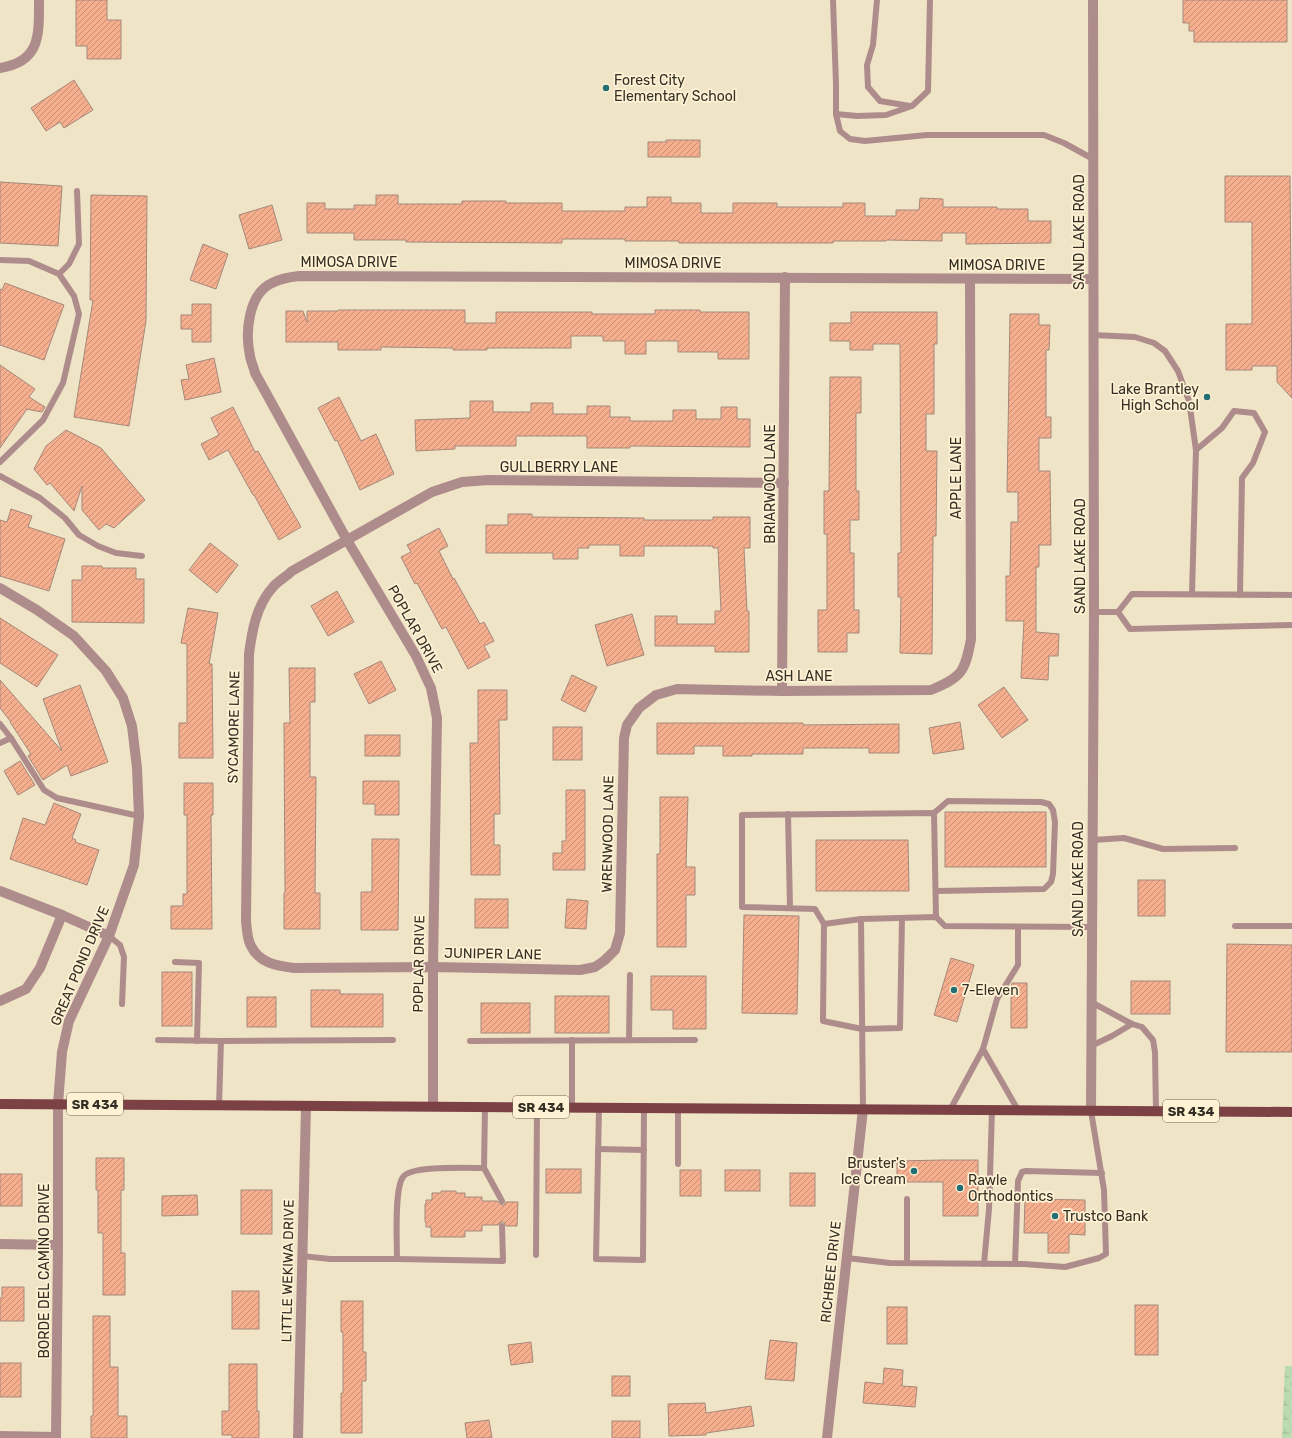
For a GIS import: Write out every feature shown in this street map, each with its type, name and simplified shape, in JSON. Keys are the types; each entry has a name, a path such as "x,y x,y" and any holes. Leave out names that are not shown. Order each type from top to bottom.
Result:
{"main road":[{"name":"SR 434","path":"0,1104 1292,1112"}],"street":[{"path":"0,68 14,66 27,57 35,44 39,30 39,0"},
{"name":"SAND LAKE ROAD","path":"1091,1111 1094,612 1093,0"},
{"name":"MIMOSA DRIVE","path":"258,295 270,283 299,276 785,277 970,280 1093,279"},
{"name":"BRIARWOOD LANE","path":"782,691 785,277"},
{"name":"APPLE LANE","path":"960,675 967,658 971,639 970,280"},
{"name":"POPLAR DRIVE","path":"258,295 250,312 248,334 250,355 255,374 347,540 416,656 431,688 437,718 433,968 433,1106"},
{"name":"GULLBERRY LANE","path":"347,540 432,492 462,482 496,480 784,482"},
{"name":"SYCAMORE LANE","path":"260,958 250,946 246,921 249,654 253,626 260,608 272,588 292,571 347,540"},
{"name":"GREAT POND DRIVE","path":"0,588 37,610 74,636 106,671 123,698 132,726 134,740 139,816 134,865 109,936 68,1020 62,1052 58,1104"},
{"name":"ASH LANE","path":"639,708 656,694 677,689 782,691 931,690 949,683 960,675"},
{"name":"WRENWOOD LANE","path":"605,960 615,950 620,934 624,738 627,725 639,708"},
{"path":"0,891 62,915 109,936"},
{"path":"0,1001 26,989 40,968 62,915"},
{"name":"JUNIPER LANE","path":"260,958 273,965 294,968 580,970 595,967 605,960"},
{"name":"BORDE DEL CAMINO DRIVE","path":"56,1437 58,1104"},
{"name":"LITTLE WEKIWA DRIVE","path":"298,1438 306,1106"},
{"name":"RICHBEE DRIVE","path":"827,1438 864,1109"},
{"path":"0,1244 58,1244"},
{"path":"0,1436 56,1437"}],"lane":[{"path":"834,0 836,114 840,131 850,139 865,141 927,135 1044,135 1064,143 1093,159"},
{"path":"877,0 874,45 866,65 868,87 880,101 912,106"},
{"path":"836,114 857,116 886,115 912,106 928,91 930,0"},
{"path":"59,274 69,264 79,244 77,191"},
{"path":"0,260 29,260 59,274 74,296 79,314 63,383 43,420 0,462"},
{"path":"1093,335 1136,337 1154,343 1165,351 1178,371 1189,401 1196,450 1192,594"},
{"path":"1196,450 1222,428 1234,411 1254,413 1265,432 1253,463 1242,478 1240,595"},
{"path":"0,476 40,498 65,518 79,535 98,546 116,553 142,556"},
{"path":"1118,612 1132,594 1292,595"},
{"path":"1094,612 1118,612"},
{"path":"1118,612 1130,629 1292,626"},
{"path":"0,724 11,738 44,790 57,798 139,816"},
{"path":"0,743 11,738"},
{"path":"902,918 900,1028 862,1029 823,1021 824,924 815,909 742,907 742,815 934,813 948,801 1041,802 1049,804 1053,810 1055,822 1053,874 1051,882 1044,890 936,891"},
{"path":"934,813 936,917 945,926 1092,927"},
{"path":"788,814 790,908"},
{"path":"1092,840 1124,838 1163,849 1235,848"},
{"path":"824,924 861,919 936,917"},
{"path":"861,919 864,1109"},
{"path":"1235,926 1292,926"},
{"path":"950,1110 983,1049 997,999 1018,965 1018,927"},
{"path":"109,936 120,945 124,957 122,1004"},
{"path":"176,962 199,963 197,1041"},
{"path":"629,1040 630,975"},
{"path":"1091,1002 1132,1024 1142,1027 1153,1040 1155,1052 1156,1111"},
{"path":"1091,1046 1108,1039 1132,1024"},
{"path":"158,1040 393,1040"},
{"path":"572,1040 572,1107"},
{"path":"470,1041 695,1040"},
{"path":"219,1106 221,1041"},
{"path":"983,1049 1018,1110"},
{"path":"485,1107 484,1168 502,1202"},
{"path":"536,1254 538,1107"},
{"path":"599,1108 596,1259 643,1260 644,1108"},
{"path":"678,1108 678,1164"},
{"path":"984,1264 989,1209 992,1110"},
{"path":"847,1258 890,1263 1064,1266 1099,1258 1106,1254 1104,1190 1091,1111"},
{"path":"598,1149 644,1150"},
{"path":"397,1259 398,1199 402,1177 415,1170 432,1168 484,1168"},
{"path":"1015,1264 1018,1181 1022,1172 1102,1173"},
{"path":"907,1199 907,1263"},
{"path":"302,1256 330,1259 502,1261 502,1226"}],"green space":[{"path":"1285,1366 1292,1366 1292,1438 1282,1438"}],"building":[{"path":"76,0 107,0 107,20 121,20 121,59 87,59 87,46 76,46"},
{"path":"1183,0 1287,0 1287,42 1194,42 1194,31 1189,31 1189,23 1183,23"},
{"path":"74,80 93,110 64,128 60,122 46,131 31,108"},
{"path":"666,140 700,140 700,157 648,157 648,142 666,142"},
{"name":"Lake Brantley High School","path":"1225,176 1290,176 1292,398 1277,382 1277,366 1252,366 1252,370 1226,370 1226,324 1252,324 1252,222 1225,222"},
{"path":"0,182 62,186 58,246 0,243"},
{"path":"91,195 147,196 146,321 129,426 74,417 93,300 90,300"},
{"path":"376,195 398,195 398,204 462,204 462,201 562,203 562,211 625,211 625,207 647,207 647,197 671,197 671,203 701,203 701,213 733,213 733,203 777,203 777,207 843,207 843,203 865,203 865,216 896,216 896,210 919,210 920,198 943,199 943,207 997,207 997,209 1028,209 1028,221 1051,221 1051,243 966,244 966,233 942,233 942,241 886,240 833,241 833,243 679,243 679,241 625,241 625,239 562,239 562,243 406,242 406,240 354,240 354,233 307,233 307,203 325,203 325,209 354,209 354,205 376,205"},
{"path":"272,205 282,240 249,249 239,215"},
{"path":"203,244 228,254 216,289 190,280"},
{"path":"5,283 64,305 44,360 0,345 0,289 2,290"},
{"path":"192,304 211,304 211,342 192,342 192,329 181,329 181,315 192,315"},
{"path":"465,310 465,323 496,323 496,312 592,312 592,314 655,314 655,310 700,310 700,312 749,312 749,359 718,359 718,352 678,352 678,341 646,341 646,354 625,354 625,341 603,341 603,336 571,336 571,348 487,348 487,350 381,347 381,350 338,350 338,342 286,342 286,311 303,311 307,322 307,311"},
{"path":"851,312 937,312 937,344 934,344 934,414 926,414 926,451 937,451 936,536 933,536 932,654 900,653 901,597 898,597 898,553 901,553 900,344 873,344 873,350 850,350 850,341 830,341 830,323 851,323"},
{"path":"1010,314 1039,314 1039,325 1050,325 1049,350 1046,350 1046,417 1051,417 1051,438 1039,438 1039,471 1050,471 1051,545 1039,545 1039,567 1036,567 1036,632 1059,634 1058,656 1049,656 1048,680 1021,678 1024,621 1006,621 1006,576 1010,576 1011,522 1018,522 1018,492 1007,492"},
{"path":"214,358 221,392 185,400 181,380 189,379 186,365"},
{"path":"0,365 35,389 29,397 45,407 42,412 27,409 0,448"},
{"path":"830,377 861,377 861,413 856,413 856,491 859,491 859,520 850,520 850,553 854,553 854,610 859,610 859,633 847,633 847,652 818,652 818,610 827,610 827,534 824,534 824,491 829,491"},
{"path":"339,397 361,441 376,434 394,474 360,490 337,440 335,441 318,408"},
{"path":"470,401 493,401 493,412 531,412 531,403 553,403 553,414 587,414 587,406 610,406 610,417 630,417 630,421 673,421 673,410 696,410 696,419 721,419 721,407 737,407 737,419 750,419 750,447 630,446 630,448 587,448 587,436 516,436 516,446 455,446 455,449 416,451 415,420 470,418"},
{"path":"233,407 255,452 258,451 301,527 279,540 228,450 209,460 201,444 219,435 211,418"},
{"path":"66,430 101,448 145,500 114,528 106,524 99,530 82,510 82,486 74,511 50,483 47,485 34,469 46,446"},
{"path":"11,509 32,516 28,527 65,539 49,591 0,576 0,520 7,522"},
{"path":"508,514 532,514 532,517 644,518 644,520 713,520 713,517 750,517 750,548 744,548 747,611 749,611 749,652 715,652 715,646 655,646 655,616 677,616 677,624 715,624 715,611 721,611 718,548 713,548 713,546 644,546 644,556 620,556 620,545 589,545 589,548 578,548 578,559 553,559 553,553 486,553 486,525 508,525"},
{"path":"439,528 448,546 439,551 453,579 454,578 480,624 484,622 494,641 484,646 490,657 468,669 446,627 442,629 401,557 411,552 407,545"},
{"path":"210,543 238,565 217,593 189,570"},
{"path":"82,566 102,566 102,568 136,568 136,579 144,579 144,623 72,622 72,580 82,580"},
{"path":"337,591 354,622 328,636 311,606"},
{"path":"188,608 218,613 209,664 212,664 213,758 179,758 179,723 187,723 187,644 181,643"},
{"path":"632,614 644,655 607,666 595,625"},
{"path":"0,618 58,655 37,687 0,663"},
{"path":"381,661 396,690 369,704 354,674"},
{"path":"289,668 315,668 315,702 310,702 310,777 316,777 315,893 320,893 320,929 284,929 284,723 290,723"},
{"path":"572,675 597,687 585,712 561,700"},
{"path":"0,680 62,751 43,699 80,685 108,762 71,776 67,765 43,780 28,756 31,754 11,722 0,708"},
{"path":"1004,687 1028,720 1002,738 978,705"},
{"path":"478,690 507,690 507,720 499,720 500,814 494,814 494,845 500,845 500,875 471,875 470,743 478,743"},
{"path":"960,722 964,749 933,754 929,728"},
{"path":"657,723 803,723 803,725 899,724 899,753 869,753 869,748 803,748 803,754 752,754 752,756 723,756 723,746 694,746 694,754 657,754"},
{"path":"553,727 582,727 582,760 553,760"},
{"path":"365,735 400,735 400,756 365,756"},
{"path":"20,761 35,785 18,795 4,771"},
{"path":"363,781 399,781 399,815 375,815 375,804 363,804"},
{"path":"184,783 213,783 213,815 211,815 212,929 171,929 171,906 183,906 183,894 187,894 187,815 184,815"},
{"path":"566,790 585,790 585,870 553,870 553,853 562,853 562,841 566,841"},
{"path":"660,797 688,797 686,867 695,867 695,895 686,895 686,947 657,947 657,854 660,854"},
{"path":"54,803 81,814 72,838 76,840 75,842 99,850 87,885 10,859 23,818 45,825"},
{"path":"945,812 1046,812 1046,867 945,867"},
{"path":"372,839 399,839 398,930 361,930 361,892 372,892"},
{"path":"816,840 908,840 909,891 816,891"},
{"path":"1138,880 1165,880 1165,916 1138,916"},
{"path":"475,899 508,899 508,928 475,928"},
{"path":"567,899 588,901 586,929 565,928"},
{"path":"744,915 799,916 797,1014 742,1013"},
{"path":"1227,944 1292,945 1292,1052 1226,1052"},
{"name":"7-Eleven","path":"951,958 974,965 957,1022 934,1015"},
{"path":"162,972 192,972 192,1026 162,1026"},
{"path":"651,976 706,976 706,1029 673,1029 673,1010 651,1010"},
{"path":"1131,981 1170,981 1170,1014 1131,1014"},
{"name":"7-Eleven","path":"1012,983 1027,983 1027,1028 1011,1028"},
{"path":"311,990 340,990 340,994 383,994 383,1027 311,1027"},
{"path":"555,996 609,996 609,1033 555,1033"},
{"path":"247,997 276,997 276,1027 247,1027"},
{"path":"481,1003 530,1003 530,1033 481,1033"},
{"path":"96,1158 124,1158 124,1190 121,1190 121,1253 125,1253 125,1295 103,1295 103,1233 98,1233"},
{"name":"Rawle Orthodontics","path":"978,1160 978,1216 943,1216 943,1182 897,1182 897,1161"},
{"path":"546,1169 581,1169 581,1193 546,1193"},
{"path":"680,1170 701,1170 701,1196 680,1196"},
{"path":"725,1170 760,1170 760,1191 725,1191"},
{"path":"790,1173 815,1173 815,1206 790,1206"},
{"path":"0,1174 22,1174 22,1206 0,1206"},
{"path":"241,1190 272,1190 272,1234 241,1234"},
{"path":"441,1191 456,1191 456,1193 465,1193 465,1197 482,1197 482,1201 497,1201 502,1205 506,1202 518,1202 517,1226 506,1226 504,1222 501,1222 498,1225 482,1225 482,1231 465,1231 465,1237 431,1237 431,1227 426,1227 425,1222 425,1204 426,1200 432,1200 432,1193 441,1193"},
{"path":"197,1195 198,1215 162,1216 162,1196"},
{"name":"Trustco Bank","path":"1025,1199 1085,1200 1085,1235 1069,1234 1069,1253 1048,1253 1048,1233 1024,1233"},
{"path":"2,1287 24,1287 24,1321 0,1321 0,1298 2,1298"},
{"path":"232,1291 259,1291 259,1329 232,1329"},
{"path":"341,1301 363,1301 363,1352 366,1352 366,1381 362,1381 362,1433 341,1433 341,1393 343,1393 343,1332 341,1332"},
{"path":"1135,1305 1158,1305 1158,1355 1135,1355"},
{"path":"887,1307 907,1307 907,1344 887,1344"},
{"path":"93,1316 110,1316 110,1367 118,1367 118,1416 127,1416 127,1438 91,1438 91,1416 93,1416"},
{"path":"770,1340 797,1343 794,1381 765,1379"},
{"path":"531,1342 533,1362 511,1365 508,1345"},
{"path":"0,1363 21,1363 21,1397 0,1397"},
{"path":"229,1364 257,1364 257,1411 259,1411 259,1438 232,1438 232,1435 222,1435 222,1411 229,1411"},
{"path":"884,1368 903,1370 902,1386 917,1387 915,1407 863,1403 865,1382 883,1384"},
{"path":"612,1376 630,1376 630,1396 612,1396"},
{"path":"705,1403 706,1413 751,1406 754,1426 706,1433 706,1435 669,1436 668,1404"},
{"path":"489,1420 492,1438 467,1438 465,1423"},
{"path":"612,1421 640,1421 640,1438 612,1438"}],"place":[{"name":"Forest City Elementary School","path":"606,88"},
{"name":"Lake Brantley High School","path":"1207,397"},
{"name":"7-Eleven","path":"954,990"},
{"name":"Bruster's Ice Cream","path":"914,1171"},
{"name":"Rawle Orthodontics","path":"960,1188"},
{"name":"Trustco Bank","path":"1055,1216"}]}
